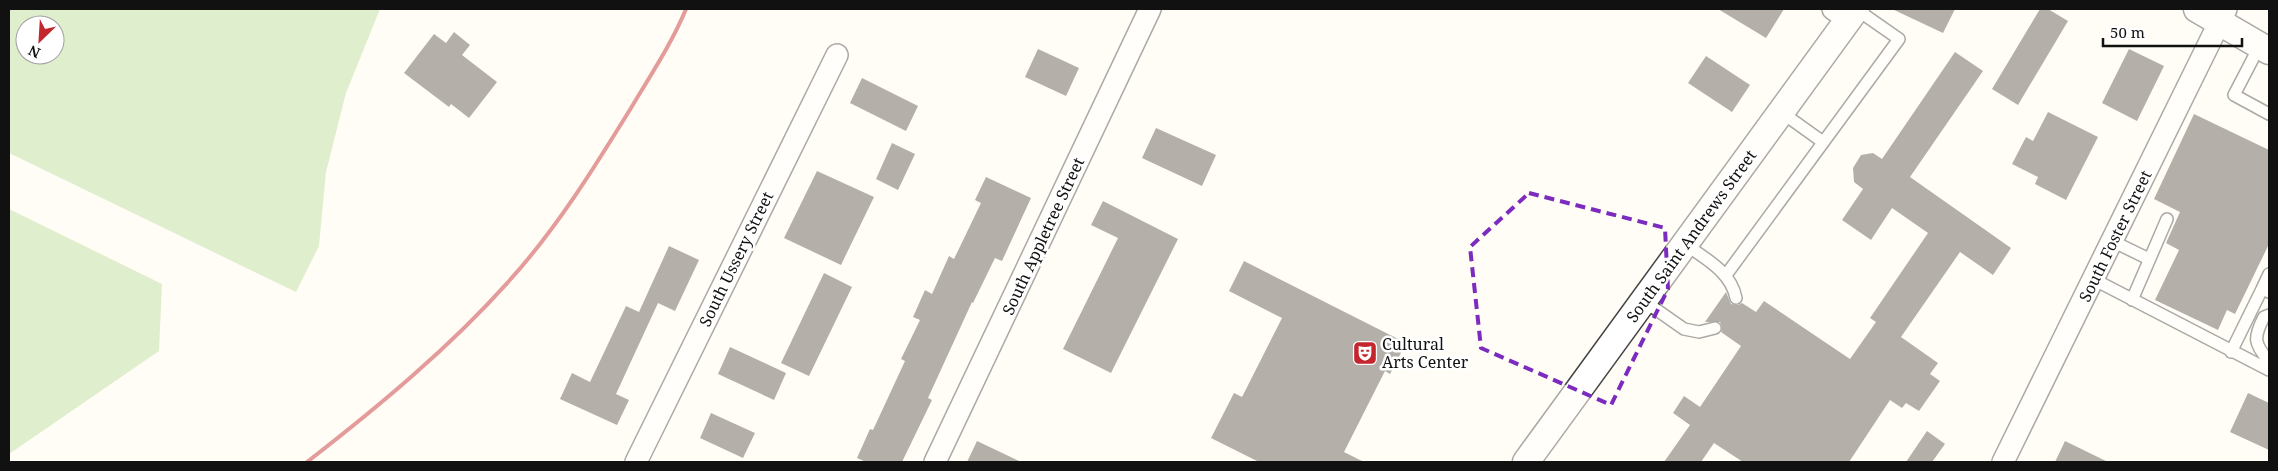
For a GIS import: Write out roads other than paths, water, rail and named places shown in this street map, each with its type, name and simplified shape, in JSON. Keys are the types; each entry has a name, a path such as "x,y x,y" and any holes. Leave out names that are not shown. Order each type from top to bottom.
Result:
{"street":[{"name":"South Appletree Street","path":"935,462 1150,9"},
{"path":"2197,9 2223,15 2265,48"},
{"name":"South Saint Andrews Street","path":"1526,462 1781,112 1848,11"},
{"name":"South Foster Street","path":"2003,462 2223,15"},
{"name":"South Ussery Street","path":"636,462 837,55"}],"lane":[{"path":"1726,275 1899,39 1848,11"},
{"path":"2265,48 2234,95 2269,114"},
{"path":"1781,112 1823,142"},
{"path":"2132,300 2167,219"},
{"path":"2112,241 2149,259"},
{"path":"1685,244 1726,275 1734,287 1736,298"},
{"path":"2231,352 2266,290 2269,274"},
{"path":"2093,279 2269,370"},
{"path":"1644,301 1684,329 1699,332 1715,328"},
{"path":"2269,315 2264,317 2256,332 2257,348 2269,361"}],"railway":[{"path":"307,462 412,376 462,330 527,261 559,219 603,153 660,59 686,9"}],"place":[{"name":"Cultural Arts Center","path":"1365,353"}]}
